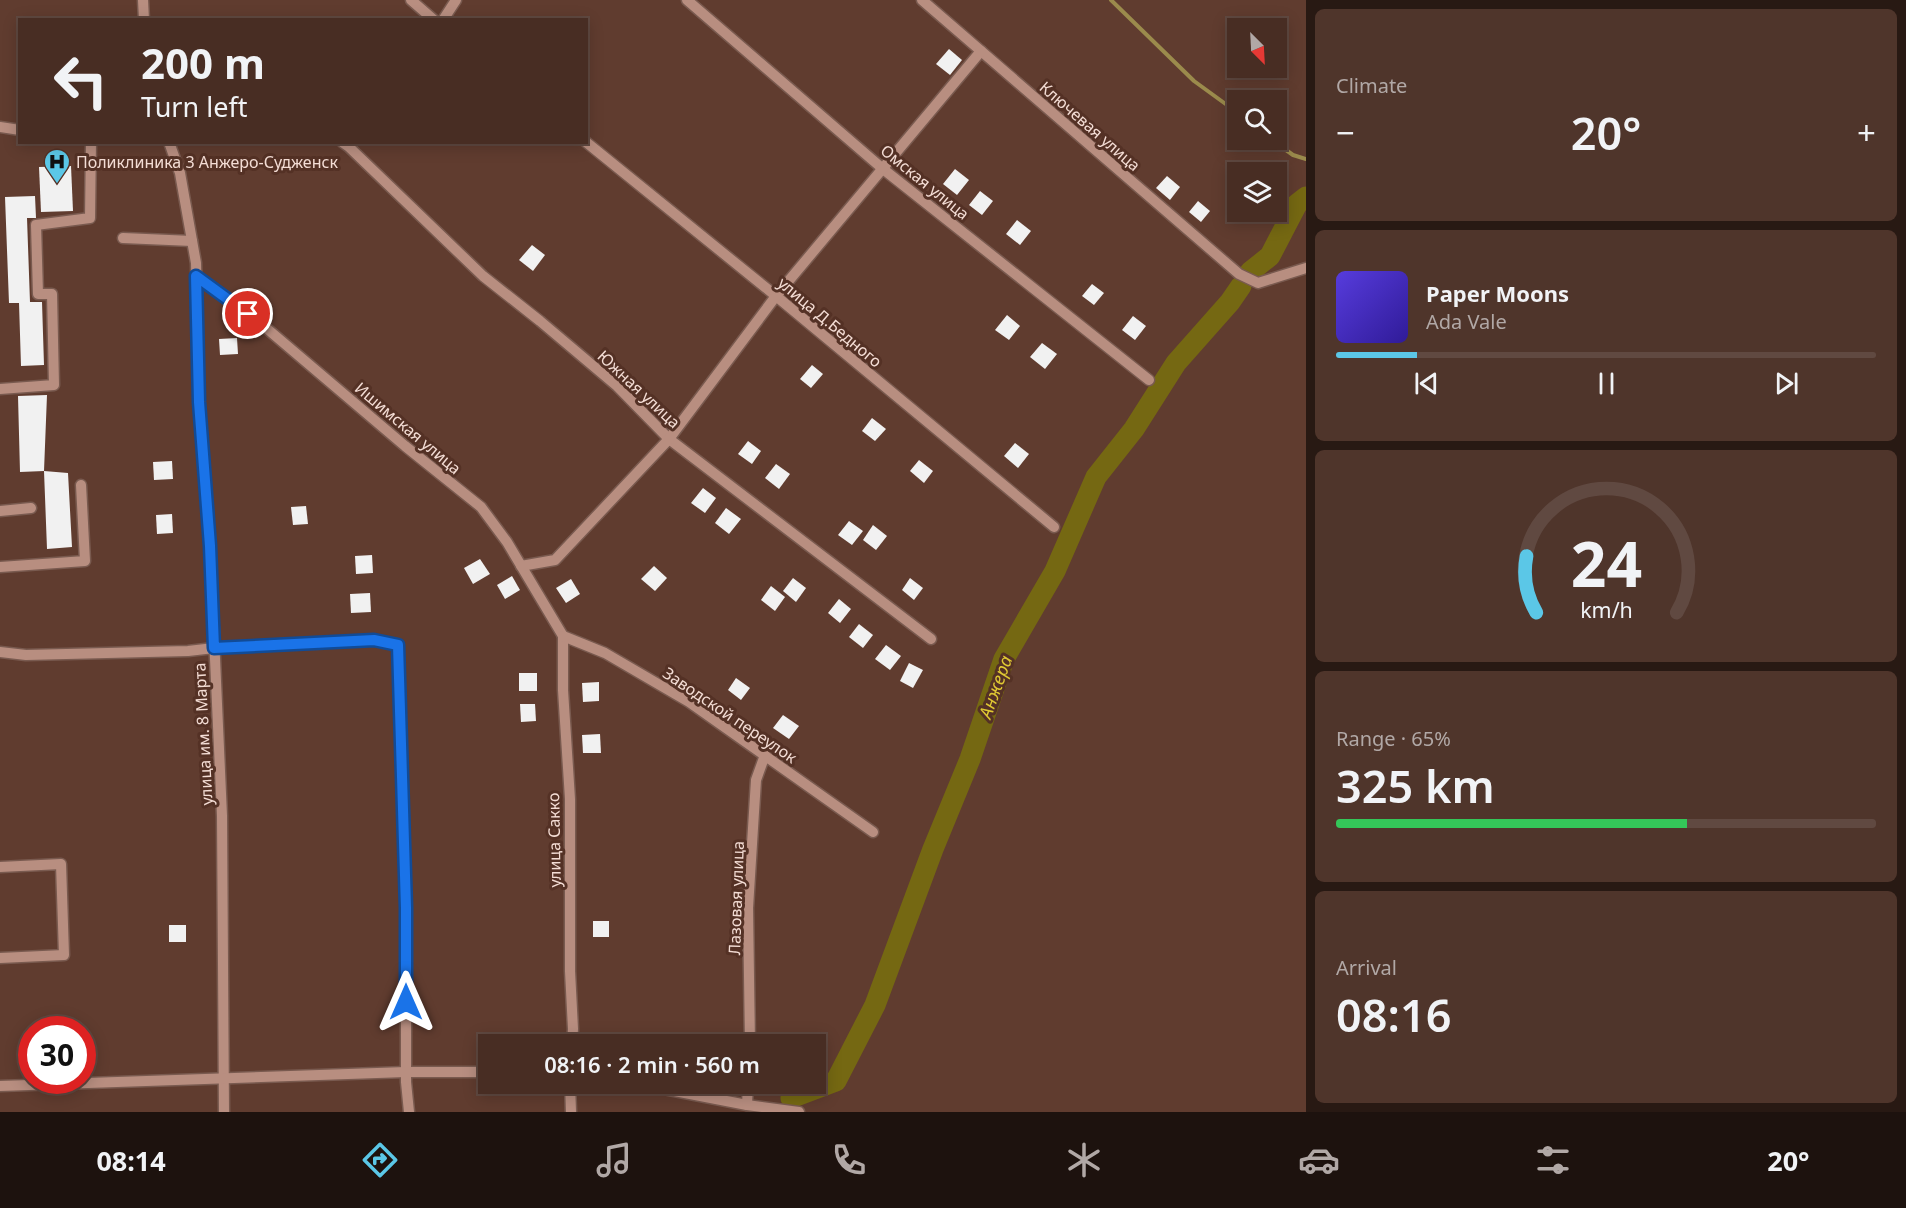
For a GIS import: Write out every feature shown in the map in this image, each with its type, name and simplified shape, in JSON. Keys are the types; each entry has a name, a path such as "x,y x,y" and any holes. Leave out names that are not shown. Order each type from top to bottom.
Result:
{"street":[{"path":"143,0 144,18"},
{"path":"411,0 432,18"},
{"path":"444,18 456,0"},
{"name":"Омская улица","path":"687,0 883,169 1149,380"},
{"name":"Ключевая улица","path":"922,0 1239,274 1258,283 1306,268"},
{"path":"521,566 555,560 669,439 776,296 981,51"},
{"path":"0,127 18,130"},
{"path":"0,389 54,385 52,294 38,294 36,225 90,218 91,144"},
{"name":"улица им. 8 Марта","path":"170,144 180,173 196,276 199,402 210,546 222,816 224,1112"},
{"name":"Южная улица","path":"348,144 483,276 617,386 669,439 931,639"},
{"name":"улица Д.Бедного","path":"588,144 1054,527"},
{"path":"123,238 192,241"},
{"name":"Ишимская улица","path":"196,276 265,327 481,507 507,542 563,636"},
{"path":"0,567 85,561 81,485"},
{"path":"0,511 31,508"},
{"name":"Заводской переулок","path":"563,636 605,652 689,702 873,832"},
{"name":"улица Сакко","path":"563,636 564,702 570,799 570,971 573,1034"},
{"path":"0,652 26,656 189,651 374,640 398,645 406,908 406,1072 409,1112"},
{"name":"Лазовая улица","path":"750,1034 748,908 756,780 765,755"},
{"path":"0,867 61,864 64,955 0,958"},
{"path":"0,1086 406,1072 478,1072"},
{"path":"570,1094 571,1112"},
{"path":"690,1094 800,1112"},
{"path":"747,1105 748,1094"}],"building":[{"path":"949,49 962,60 950,75 936,64"},
{"path":"71,166 73,211 41,212 39,167"},
{"path":"955,169 969,180 957,195 943,184"},
{"path":"1167,176 1180,187 1170,200 1156,188"},
{"path":"980,191 993,201 982,215 969,205"},
{"path":"35,196 36,218 27,218 30,302 42,302 44,365 21,366 19,303 9,303 5,197"},
{"path":"1198,201 1210,211 1201,222 1189,212"},
{"path":"1017,220 1031,231 1020,245 1006,234"},
{"path":"532,245 545,255 533,271 519,260"},
{"path":"1092,284 1104,293 1094,305 1082,296"},
{"path":"1007,315 1020,326 1009,340 995,330"},
{"path":"1133,316 1146,326 1135,340 1122,330"},
{"path":"237,338 238,354 220,355 219,339"},
{"path":"1042,343 1057,354 1045,369 1030,357"},
{"path":"812,365 823,374 811,388 800,379"},
{"path":"47,395 44,471 20,472 18,396"},
{"path":"872,418 886,429 875,441 862,431"},
{"path":"748,441 761,451 752,464 738,454"},
{"path":"1015,443 1029,454 1018,468 1004,456"},
{"path":"919,460 933,471 924,483 910,471"},
{"path":"172,461 173,479 154,480 153,462"},
{"path":"776,464 790,474 779,489 765,478"},
{"path":"44,471 68,473 72,547 47,549"},
{"path":"703,488 716,498 705,513 691,503"},
{"path":"306,506 308,524 293,525 291,507"},
{"path":"726,508 741,519 729,534 715,523"},
{"path":"172,514 173,533 157,534 156,515"},
{"path":"849,521 863,531 852,545 838,535"},
{"path":"873,525 887,536 876,550 863,540"},
{"path":"372,555 373,573 356,574 355,556"},
{"path":"480,559 490,574 473,584 464,568"},
{"path":"654,566 667,578 655,591 641,579"},
{"path":"512,576 520,590 505,599 497,585"},
{"path":"793,578 806,588 796,602 783,591"},
{"path":"910,578 923,588 914,600 902,590"},
{"path":"571,579 580,594 566,603 556,588"},
{"path":"771,586 785,597 775,611 761,600"},
{"path":"370,593 371,612 351,613 350,594"},
{"path":"839,599 851,609 840,623 828,613"},
{"path":"859,624 873,635 863,648 849,637"},
{"path":"886,645 901,656 890,670 875,659"},
{"path":"909,663 923,670 913,688 900,681"},
{"path":"519,673 537,673 537,691 519,691"},
{"path":"736,678 750,688 741,700 728,690"},
{"path":"599,682 599,701 583,702 582,683"},
{"path":"520,704 535,704 536,721 521,722"},
{"path":"783,715 799,726 789,739 773,728"},
{"path":"600,734 601,753 583,753 582,735"},
{"path":"593,921 609,921 609,937 593,937"},
{"path":"169,925 186,925 186,942 169,942"}],"waterway":[{"path":"1111,0 1194,81 1227,105"},
{"path":"1286,150 1306,159"},
{"name":"Анжера","path":"1250,272 1270,256 1297,204 1306,197"},
{"name":"Анжера","path":"791,1098 836,1081 875,1005 933,849 970,759 1004,659 1055,571 1096,477 1134,429 1176,363 1230,302 1241,286"}],"place":[{"name":"Поликлиника 3 Анжеро-Судженск","path":"57,185"}],"route":[{"path":"248,314 196,276 199,402 210,546 214,648 374,640 398,645 406,908 406,1002"}]}
